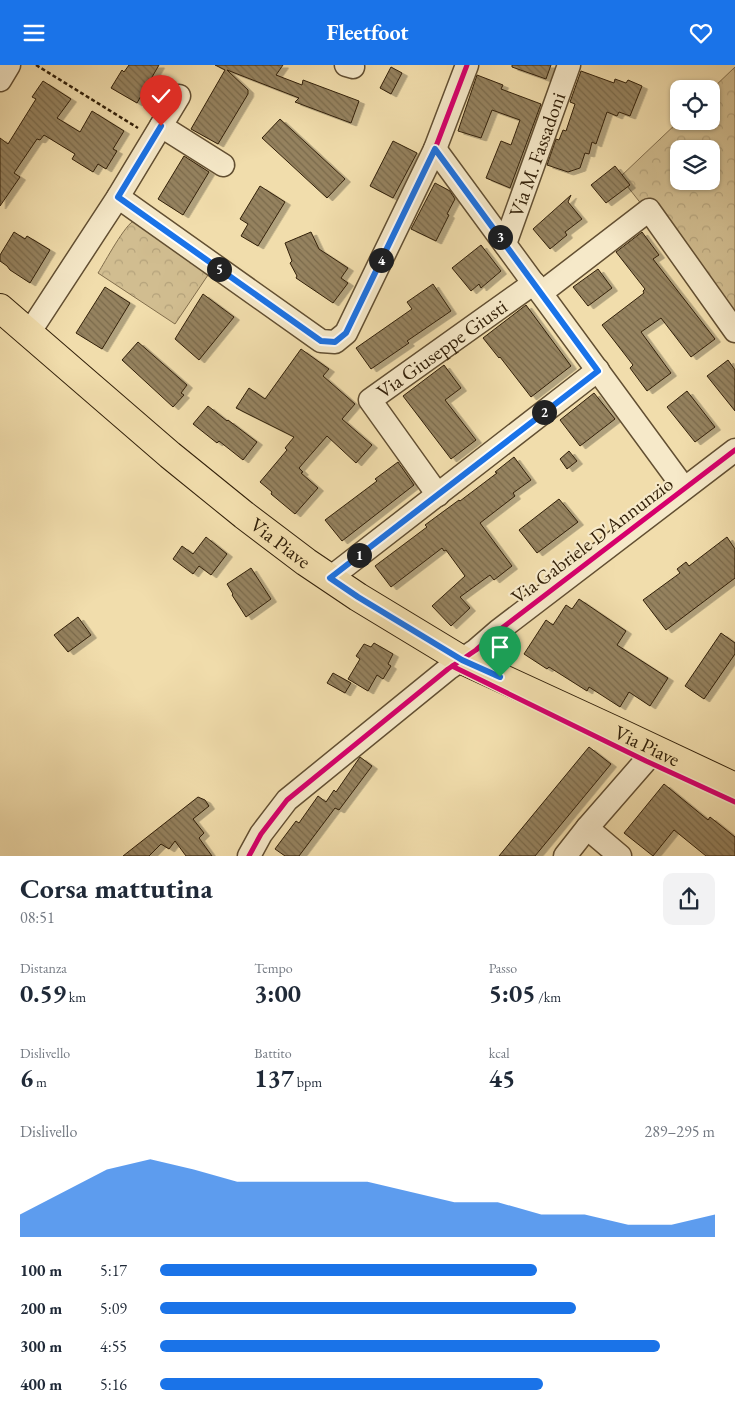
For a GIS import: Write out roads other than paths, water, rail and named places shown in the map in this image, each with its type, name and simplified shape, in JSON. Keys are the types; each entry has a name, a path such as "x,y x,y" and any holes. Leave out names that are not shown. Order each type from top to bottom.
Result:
{"main road":[{"name":"Via Piave","path":"0,308 170,455 237,509 358,597 462,660 735,787"}],"street":[{"path":"0,80 9,65"},
{"path":"118,197 321,341 335,342 346,333 435,149 466,65"},
{"name":"Via M. Fassadoni","path":"506,244 569,65"},
{"path":"29,333 118,197 178,96"},
{"path":"157,132 223,165"},
{"path":"435,149 684,488"},
{"path":"537,288 649,210 735,331"},
{"name":"Via Giuseppe Giusti","path":"438,495 370,400 537,288"},
{"path":"330,578 598,371"},
{"name":"Via Gabriele D'Annunzio","path":"249,856 261,834 287,800 448,669 476,650 498,631 735,450"},
{"path":"565,856 655,749"},
{"path":"587,828 620,856"}]}
